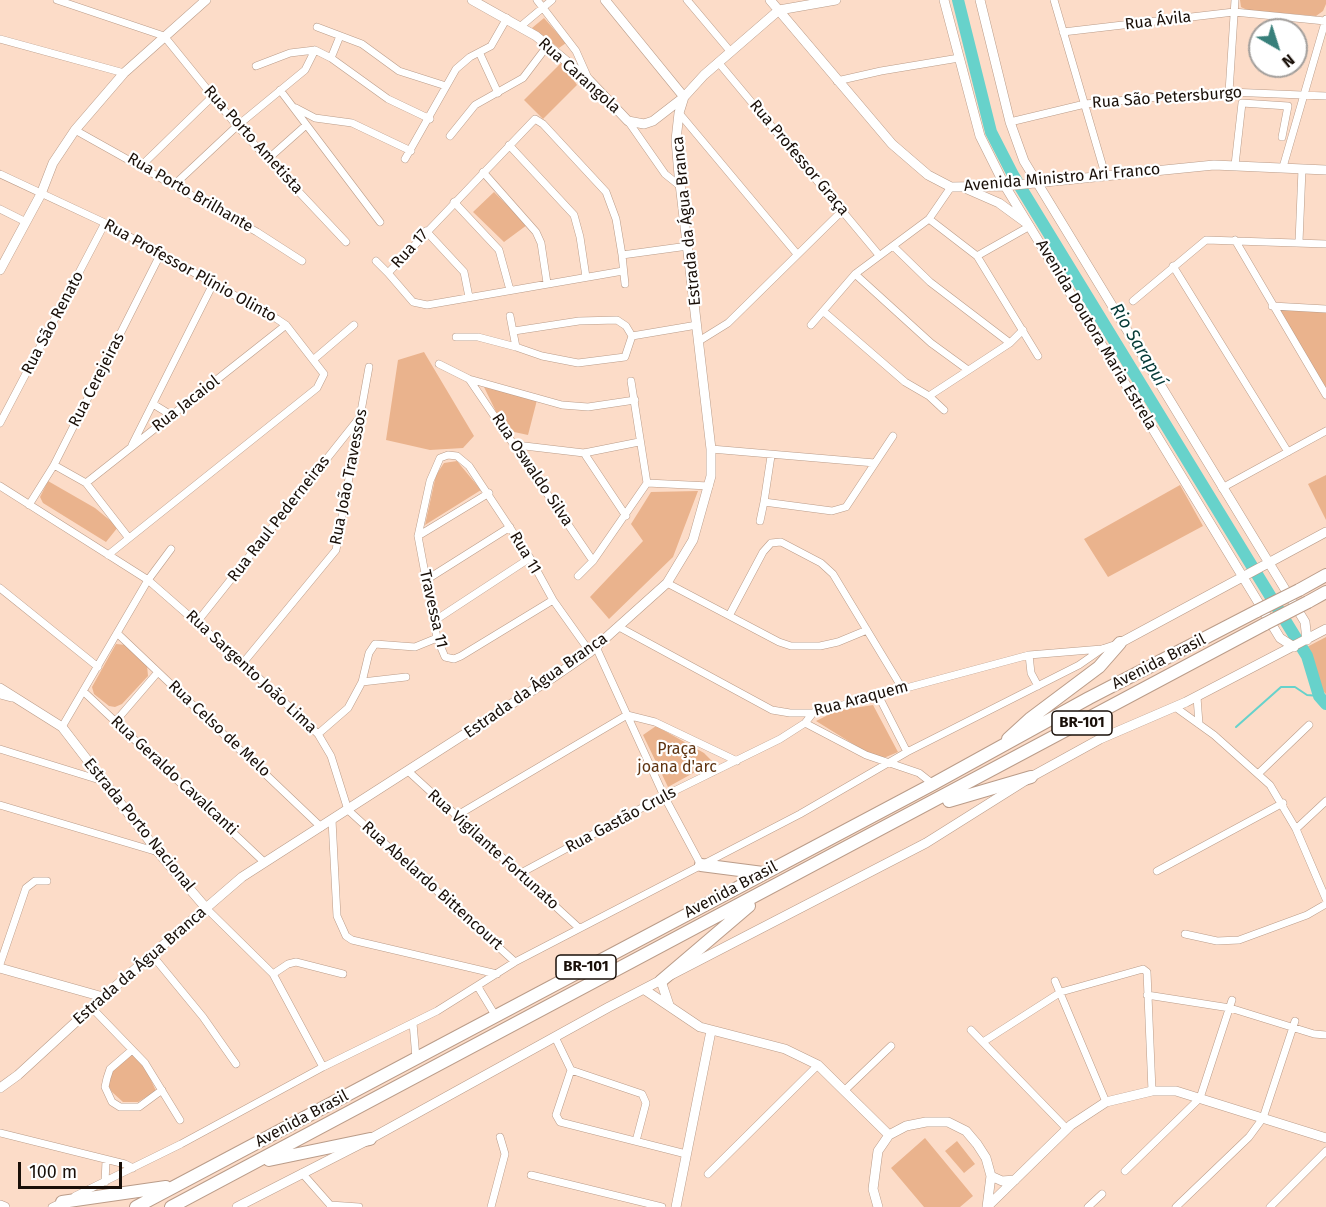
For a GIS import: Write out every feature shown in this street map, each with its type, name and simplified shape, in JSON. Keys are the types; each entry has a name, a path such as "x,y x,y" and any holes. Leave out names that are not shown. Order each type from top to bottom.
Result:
{"highway":[{"name":"Avenida Brasil","path":"136,1207 933,784 1089,698 1326,575"},
{"name":"Avenida Brasil","path":"171,1207 1326,592"},
{"path":"996,750 1031,718 1099,667 1120,643"},
{"path":"906,817 980,790 1031,777"},
{"path":"701,865 763,873"},
{"path":"661,981 716,933 779,884"},
{"path":"253,1164 370,1138"},
{"path":"57,1205 177,1185"}],"street":[{"path":"57,0 164,36"},
{"path":"0,270 41,194 53,163 75,129 124,73 206,0"},
{"name":"Rua Carangola","path":"472,0 521,26 548,45 588,80 628,121 648,123 684,97"},
{"path":"537,0 576,51 588,80"},
{"path":"521,26 552,0"},
{"path":"604,0 684,97"},
{"path":"687,0 730,51"},
{"name":"Avenida Ministro Ari Franco","path":"770,0 837,81 909,160 928,175 951,187 1008,186 1105,174 1235,165 1326,170"},
{"name":"Estrada da Água Branca","path":"0,1088 18,1075 103,997 263,861 348,810 593,650 667,583 693,540 709,486 711,449 680,186 676,140 679,113 684,97 730,51 779,10 836,0"},
{"name":"Avenida Doutora Maria Estrela","path":"944,0 980,136 1030,226 1234,563 1246,573 1280,638 1300,643 1305,622 1268,558 1032,183 1010,122 980,0"},
{"path":"1054,0 1105,174"},
{"path":"1229,92 1235,0"},
{"name":"Rua Ávila","path":"1063,32 1234,12 1326,20"},
{"path":"405,159 430,119 446,86 462,63 491,46 507,18"},
{"path":"1283,167 1326,20"},
{"path":"317,27 362,44 399,71 446,86"},
{"name":"Rua Porto Ametista","path":"164,36 237,126 346,242"},
{"path":"331,58 340,36"},
{"path":"0,39 124,73"},
{"path":"450,136 476,105 523,78 548,45"},
{"path":"174,186 237,126 305,70 315,50"},
{"path":"256,66 280,55 315,50 331,58 388,99 430,119"},
{"path":"480,54 498,93"},
{"path":"837,81 959,58"},
{"name":"Rua Professor Graça","path":"718,62 879,255"},
{"path":"280,90 296,108 305,126 380,222"},
{"name":"Rua São Petersburgo","path":"1010,122 1085,104 1229,92 1326,96"},
{"path":"142,165 213,96"},
{"path":"1235,165 1242,103 1288,106 1282,137"},
{"path":"296,108 315,118 352,123 411,151"},
{"path":"679,113 796,254"},
{"name":"Rua 17","path":"622,255 616,219 606,192 543,124 535,119 388,273 419,305 623,271"},
{"path":"628,121 665,174 680,186"},
{"path":"268,159 305,126"},
{"name":"Rua Porto Brilhante","path":"75,129 142,165 302,261"},
{"path":"509,145 574,215 586,277"},
{"path":"1299,242 1302,169"},
{"path":"483,172 536,232 541,243 548,283"},
{"name":"Rua Professor Plínio Olinto","path":"0,174 105,223 286,325 324,374 317,388 108,555"},
{"path":"812,325 855,274 929,219 951,187"},
{"path":"964,188 999,203 1030,226 977,256"},
{"path":"454,202 499,250 510,290"},
{"path":"0,208 26,222"},
{"path":"699,340 728,323 843,210"},
{"path":"929,219 977,256 1038,356"},
{"name":"Rua São Renato","path":"0,423 105,223"},
{"path":"426,231 464,272 469,297"},
{"path":"1133,301 1206,240 1326,244"},
{"path":"1235,240 1326,395"},
{"path":"625,284 622,255 688,246"},
{"path":"893,246 930,282 1010,343"},
{"name":"Rua Cerejeiras","path":"29,505 54,465 161,253"},
{"path":"376,261 388,273"},
{"path":"1173,266 1287,452"},
{"path":"855,274 931,343 968,370"},
{"path":"131,447 213,284"},
{"path":"1272,306 1326,309"},
{"path":"823,311 905,381 929,396 944,410"},
{"path":"510,316 516,347"},
{"path":"456,337 478,337 542,356 578,363 625,357 632,336 626,326 617,320 579,321 514,332"},
{"name":"Rua Jacaiol","path":"86,483 286,325"},
{"path":"313,360 354,325"},
{"path":"632,336 698,325"},
{"path":"929,396 1010,343 1023,330"},
{"path":"439,364 470,379 576,407 635,400"},
{"name":"Rua João Travessos","path":"243,663 336,550 369,367"},
{"name":"Rua Oswaldo Silva","path":"470,379 593,561"},
{"path":"578,576 593,561 647,483 631,381"},
{"path":"153,404 171,415"},
{"name":"Rua Raul Pederneiras","path":"197,622 362,415"},
{"path":"1222,488 1326,431"},
{"path":"764,502 840,510 851,500 893,436"},
{"path":"516,445 584,453 639,442"},
{"path":"711,449 771,456 875,463"},
{"path":"584,453 626,516"},
{"name":"Travessa 11","path":"457,456 448,454 436,464 418,536 437,638 445,657 453,659 553,600"},
{"name":"Rua 11","path":"457,456 469,466 489,493 530,558 553,600 593,650 627,715 664,796 701,865"},
{"path":"760,521 771,456"},
{"path":"54,465 86,483 128,537"},
{"path":"647,483 709,486"},
{"name":"Rua Sargento João Lima","path":"0,486 148,580 243,663 318,734 330,756 348,810"},
{"path":"418,536 489,493"},
{"path":"426,580 510,527"},
{"path":"1120,643 1246,573 1268,558 1326,532"},
{"path":"730,614 763,552 775,542 806,554 827,567 902,688"},
{"path":"62,727 148,580 171,549"},
{"path":"434,621 530,558"},
{"path":"1227,583 1234,563"},
{"path":"667,583 730,614 779,642 791,646 820,646 838,642 867,630"},
{"path":"0,588 98,667"},
{"name":"Rua Araquem","path":"619,627 772,710 790,713 813,713 1029,655 1102,649 1120,643"},
{"path":"237,1207 926,843 1031,777 1100,739 1197,697 1326,629"},
{"name":"Rua Celso de Melo","path":"117,633 321,827"},
{"path":"318,734 348,708 362,682 369,653 375,644 416,647 437,638"},
{"path":"57,1205 133,1168 323,1066 413,1023 478,987 515,962 800,814 907,752 1079,665 1102,649"},
{"path":"1029,655 1031,673 1038,686"},
{"path":"116,722 158,672"},
{"path":"362,682 406,677"},
{"name":"Estrada Porto Nacional","path":"0,688 62,727 158,852 206,908 273,974 323,1066"},
{"name":"Rua Geraldo Cavalcanti","path":"83,691 263,861"},
{"path":"0,695 23,701"},
{"path":"878,695 907,752"},
{"path":"1197,697 1199,724"},
{"path":"1175,707 1259,773 1282,803 1296,829 1326,898"},
{"name":"Rua Gastão Cruls","path":"521,873 664,796 737,761 805,723 813,713"},
{"path":"456,816 627,715 655,722 737,761"},
{"path":"805,723 887,764 919,773 933,784"},
{"path":"1259,773 1309,725"},
{"path":"0,749 103,781"},
{"name":"Rua Vigilante Fortunato","path":"408,771 579,928"},
{"path":"1296,829 1326,801"},
{"path":"1157,871 1282,803"},
{"path":"0,805 158,852"},
{"name":"Rua Abelardo Bittencourt","path":"348,810 515,962"},
{"path":"332,820 337,916 346,936 352,940 497,974"},
{"path":"47,881 35,881 26,888 0,966 103,997"},
{"path":"1185,934 1217,941 1239,940 1307,915 1326,904"},
{"path":"152,955 197,1009 236,1064"},
{"path":"273,974 288,964 296,962 343,974"},
{"path":"983,1042 1061,992 1143,969 1147,972 1152,1091"},
{"path":"661,981 669,1005"},
{"path":"1055,981 1106,1102"},
{"path":"478,987 495,1015"},
{"path":"645,990 711,1031 785,1049 818,1065 889,1135"},
{"path":"1147,994 1231,1004 1326,1035"},
{"path":"1125,1170 1200,1098 1231,1004"},
{"path":"92,1008 132,1050 162,1090 180,1120"},
{"path":"413,1023 416,1058"},
{"path":"1176,1207 1249,1137 1263,1118 1295,1024"},
{"path":"971,1030 1067,1129"},
{"path":"676,1207 711,1031"},
{"path":"555,1037 571,1070 556,1115 560,1122 686,1154"},
{"path":"844,1091 891,1046"},
{"path":"132,1050 110,1069 105,1087 112,1102 120,1107 139,1107 162,1090"},
{"path":"708,1174 818,1065"},
{"path":"571,1070 642,1094 646,1103 636,1141"},
{"path":"987,1207 1067,1129 1106,1102 1152,1091 1176,1091 1326,1138"},
{"path":"878,1207 873,1189 878,1151 889,1135 906,1126 926,1122 948,1122 966,1131 977,1144 986,1158 991,1176 987,1207"},
{"path":"0,1133 125,1164 133,1168"},
{"path":"491,1207 505,1154 500,1137"},
{"path":"1270,1207 1326,1151"},
{"path":"105,1182 106,1161"},
{"path":"302,1173 331,1206 359,1207"},
{"path":"531,1175 662,1207"},
{"path":"991,1176 1002,1181 1015,1180"},
{"path":"1088,1207 1102,1194"},
{"path":"0,1205 5,1207"}],"green space":[{"path":"1240,0 1326,0 1326,4 1323,11 1316,16 1247,10 1241,7"},
{"path":"544,18 566,43 559,48 532,28"},
{"path":"562,62 577,85 543,119 524,100"},
{"path":"494,192 527,225 504,242 473,212"},
{"path":"1272,306 1326,309 1326,395"},
{"path":"424,352 474,436 463,448 430,450 386,440 398,360"},
{"path":"484,387 537,400 528,435 505,430"},
{"path":"457,461 481,490 425,525 436,475 444,463"},
{"path":"1326,475 1326,520 1308,484"},
{"path":"48,481 95,508 118,527 106,542 43,503 40,497"},
{"path":"1180,485 1203,526 1108,577 1084,539"},
{"path":"698,491 673,557 609,619 590,597 643,541 631,524 651,492"},
{"path":"1326,637 1326,694 1319,687 1305,648"},
{"path":"116,644 127,645 147,665 148,676 122,704 115,707 109,706 94,694 92,687"},
{"path":"873,705 898,752 879,760 816,721 836,711"},
{"name":"Praça joana d'arc","path":"656,726 704,753 713,762 668,787 643,735"},
{"path":"133,1053 147,1071 156,1091 138,1102 123,1102 108,1085 112,1071"},
{"path":"925,1138 973,1196 960,1207 924,1207 891,1168"},
{"path":"957,1141 975,1164 964,1173 945,1151"}],"waterway":[{"name":"Rio Sarapuí","path":"958,0 991,132 1013,175 1307,656 1319,696 1326,704"},
{"name":"Rio Sarapuí","path":"1236,727 1281,687 1295,687 1307,695 1319,696"}]}
